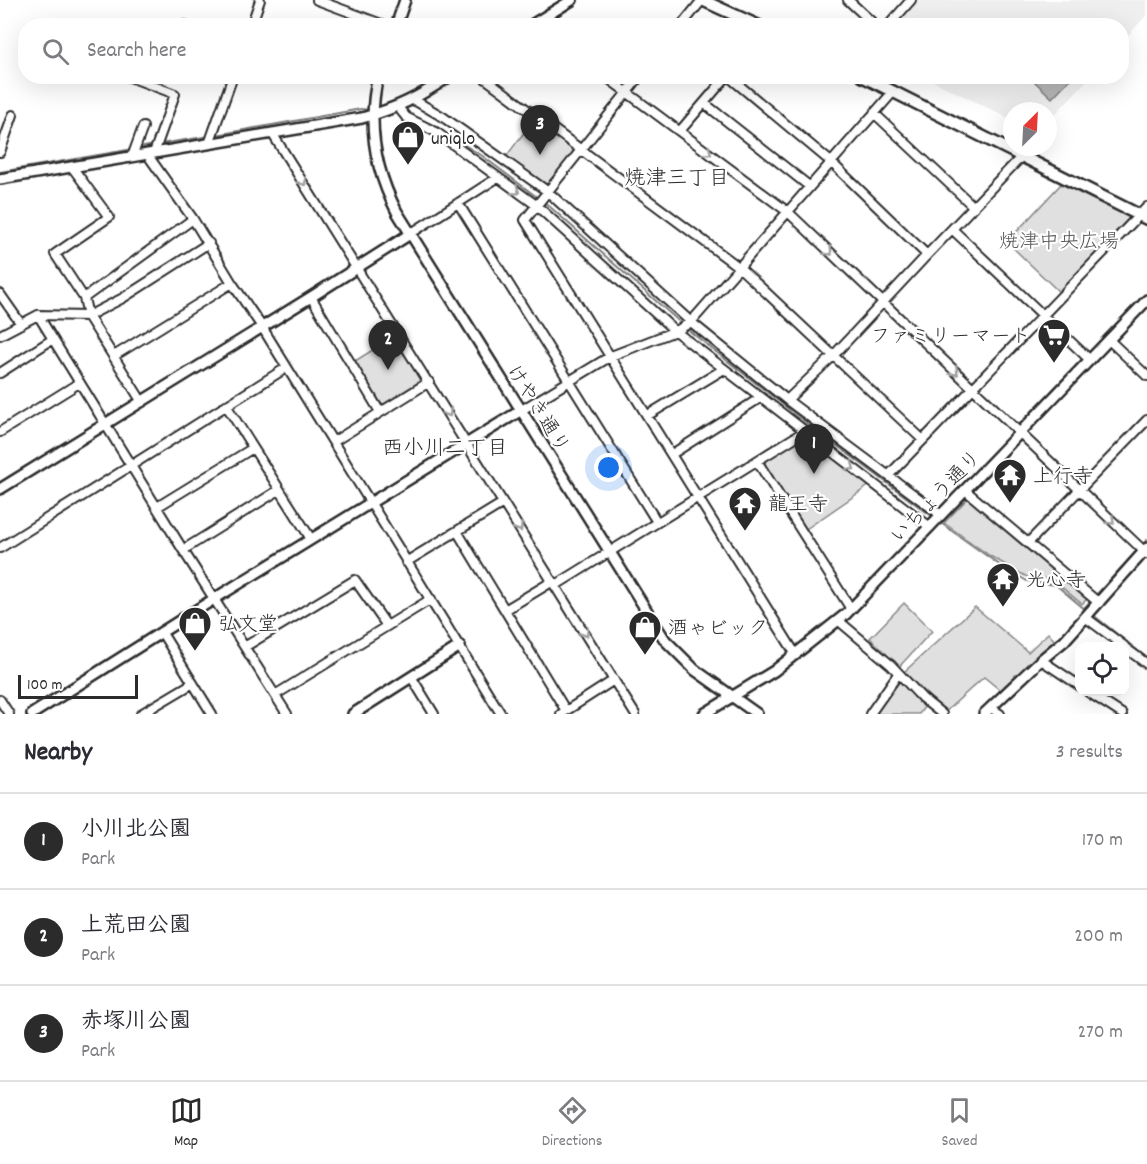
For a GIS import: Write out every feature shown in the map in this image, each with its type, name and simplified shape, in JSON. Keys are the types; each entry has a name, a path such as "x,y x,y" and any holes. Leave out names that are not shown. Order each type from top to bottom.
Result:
{"main road":[{"path":"702,0 741,18"},
{"path":"878,84 1003,147"},
{"path":"1022,156 1144,213"}],"street":[{"path":"254,18 260,0"},
{"path":"317,0 365,18"},
{"path":"399,18 405,0"},
{"path":"544,18 572,0"},
{"path":"687,18 702,0"},
{"path":"848,0 867,18"},
{"path":"895,18 911,0"},
{"path":"148,84 175,94 151,153"},
{"path":"209,144 230,84"},
{"name":"けやき通り","path":"377,84 373,115 374,143 382,180 410,234 609,553 673,650 695,670 758,714"},
{"path":"0,179 373,115 414,100 438,84"},
{"path":"493,84 740,268 923,440"},
{"path":"615,84 788,212 972,389 1146,551 1064,641 987,711"},
{"path":"634,84 525,220 796,655"},
{"path":"680,131 721,84"},
{"path":"738,84 831,162 927,255"},
{"path":"32,714 466,443 611,356 689,324 893,92"},
{"path":"414,100 433,110 545,193 689,324 941,516"},
{"path":"704,103 809,186"},
{"path":"398,107 406,117 436,132 536,204 676,331 760,398 931,526"},
{"path":"874,113 974,207"},
{"path":"0,152 13,116"},
{"path":"132,157 143,127"},
{"path":"272,133 635,714"},
{"path":"151,153 209,243 232,284 262,327 501,714"},
{"path":"787,400 833,356 1022,156"},
{"path":"72,167 109,217 55,254 84,298 88,316 142,402"},
{"path":"0,489 311,297 497,178"},
{"path":"458,203 657,522"},
{"path":"889,475 1042,315 1144,213"},
{"path":"84,298 193,219"},
{"path":"952,229 1090,360"},
{"path":"0,335 38,315 88,316 123,298 209,243"},
{"path":"114,356 232,284"},
{"path":"0,294 21,324"},
{"path":"311,297 380,412"},
{"name":"いちょう通り","path":"704,714 796,655 851,609 1147,300"},
{"path":"38,315 287,714"},
{"path":"0,373 53,339"},
{"path":"1109,340 1147,376"},
{"path":"0,548 286,368"},
{"path":"648,415 724,369"},
{"path":"333,442 429,382"},
{"path":"0,432 79,383"},
{"path":"672,454 760,398"},
{"path":"226,405 311,539"},
{"path":"1028,543 1147,420"},
{"path":"505,610 609,553 805,431"},
{"path":"157,507 253,448"},
{"path":"757,461 851,609"},
{"path":"183,550 279,490"},
{"path":"965,490 1100,603"},
{"path":"406,562 503,503"},
{"path":"457,531 564,712 614,680"},
{"path":"246,646 355,580 387,626"},
{"path":"275,695 431,599"},
{"path":"1085,617 1118,642"},
{"path":"838,621 891,665 942,714"},
{"path":"162,633 212,714"},
{"path":"353,714 460,646"},
{"path":"1129,651 1147,664"},
{"path":"1041,660 1075,683"},
{"path":"870,714 898,674"},
{"path":"412,678 434,714"},
{"path":"141,714 193,683"},
{"path":"1094,696 1122,714"},
{"path":"0,700 9,714"},
{"path":"987,711 1000,714"}],"shaded area":[{"path":"917,0 1147,0 1147,15 1129,34 1129,18 900,18"},
{"path":"939,84 1083,84 1057,112 1057,102 1003,102 1003,116"},
{"path":"1037,84 1065,84 1052,98"}],"green space":[{"path":"534,119 574,148 575,152 548,186 505,158"},
{"name":"焼津中央広場","path":"1061,184 1130,217 1059,292 1007,242"},
{"path":"395,336 422,380 382,405 355,361"},
{"path":"803,436 807,436 870,485 806,529 765,464 767,460"},
{"path":"967,499 970,499 1088,598 1082,604 1052,579 1027,577 990,556 944,523"},
{"path":"904,603 932,631 899,667 870,638"},
{"path":"975,607 1028,652 1048,633 1055,641 1000,690 984,677 945,712 904,672"},
{"path":"900,681 925,706 919,714 875,714"}],"waterway":[{"path":"216,135 361,109 370,110"},
{"path":"438,129 481,155 549,206 692,333 804,421 933,517"},
{"path":"160,144 210,136"},
{"path":"139,148 154,145"},
{"path":"0,172 133,149"},
{"path":"938,521 1001,566 1027,581 1056,585 1087,611"},
{"path":"1084,608 1147,540"},
{"path":"1092,614 1147,658"}],"place":[{"name":"赤塚川公園","path":"540,155"},
{"name":"uniqlo","path":"408,166"},
{"name":"ファミリーマート","path":"1054,364"},
{"name":"上荒田公園","path":"388,370"},
{"name":"小川北公園","path":"814,474"},
{"name":"上行寺","path":"1010,504"},
{"name":"龍王寺","path":"745,532"},
{"name":"光心寺","path":"1003,608"},
{"name":"弘文堂","path":"195,652"},
{"name":"酒ゃビック","path":"645,656"}],"district":[{"name":"焼津三丁目","path":"677,177"},
{"name":"西小川二丁目","path":"445,447"}]}
